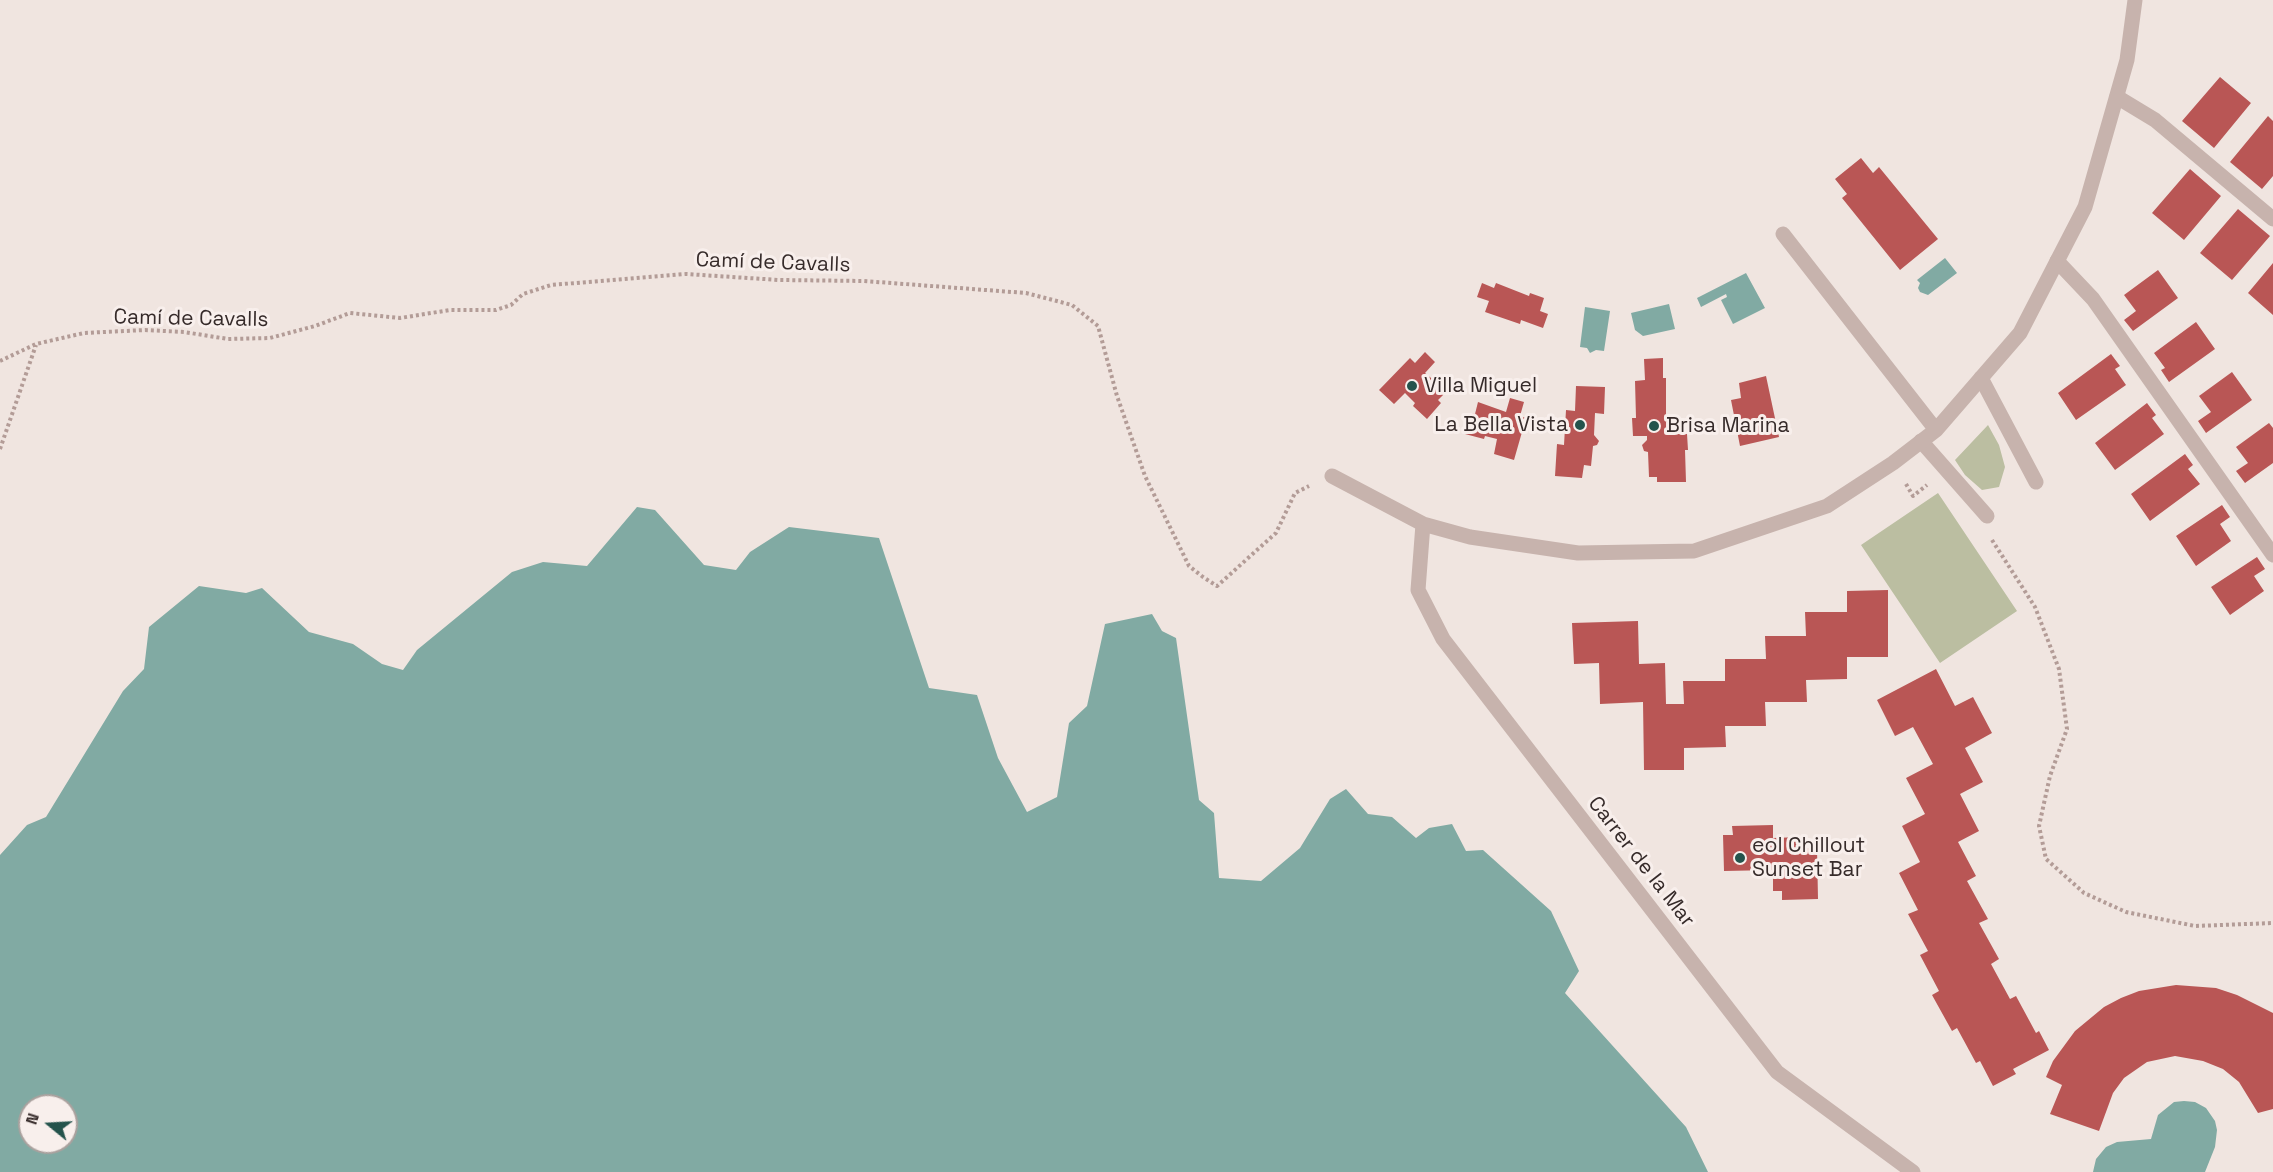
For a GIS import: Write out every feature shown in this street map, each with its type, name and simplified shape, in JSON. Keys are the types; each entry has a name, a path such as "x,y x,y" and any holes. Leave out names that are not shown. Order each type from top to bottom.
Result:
{"street":[{"path":"1332,476 1423,524 1470,537 1578,553 1694,551 1827,506 1893,464 1936,430 2020,333 2085,207 2127,60 2135,0"},
{"path":"2117,97 2155,120 2273,219"},
{"path":"1784,234 1936,430"},
{"path":"2057,261 2093,299 2273,555"},
{"path":"1981,378 2036,482"},
{"path":"1922,441 1987,516"},
{"name":"Carrer de la Mar","path":"1423,524 1418,590 1443,639 1777,1072 1913,1172"}],"path":[{"name":"Camí de Cavalls","path":"0,361 36,344 84,333 145,330 184,332 228,339 270,338 315,327 350,313 400,318 450,310 496,310 511,305 523,294 551,285 686,274 779,280 864,281 1026,293 1072,305 1098,326 1117,396 1145,476 1189,566 1217,586 1276,533 1294,493 1332,476"},
{"path":"0,449 36,344"},
{"path":"1893,464 1913,496 1928,484"},
{"path":"1990,537 2035,607 2059,669 2067,729 2050,776 2039,826 2046,859 2084,893 2126,912 2195,927 2273,923"}],"green space":[{"path":"1988,425 1999,445 2005,467 1999,487 1982,490 1965,475 1955,460"},
{"path":"1938,493 2017,611 1940,663 1861,545"}],"water":[{"path":"1945,258 1957,273 1928,295 1920,292 1918,288 1920,283 1917,280"},
{"path":"1746,273 1765,308 1733,324 1721,300 1727,297 1726,294 1701,307 1697,298"},
{"path":"1669,304 1675,329 1643,336 1635,330 1631,313"},
{"path":"1585,307 1610,311 1604,351 1596,350 1590,353 1587,348 1580,347"},
{"path":"637,507 655,510 704,565 736,570 750,552 789,527 879,538 929,688 977,695 998,758 1027,812 1057,797 1069,723 1087,706 1105,624 1152,614 1162,631 1176,638 1199,800 1214,813 1219,878 1261,881 1300,848 1330,799 1346,789 1368,814 1392,817 1416,838 1429,828 1452,824 1466,851 1483,850 1551,911 1579,971 1565,993 1686,1127 1708,1172 0,1172 0,855 27,825 46,817 123,691 144,669 149,627 199,586 246,593 262,588 309,632 353,644 382,664 403,670 417,650 512,572 543,562 587,566"},
{"path":"2174,1102 2195,1102 2206,1108 2215,1121 2217,1130 2215,1147 2205,1172 2093,1172 2096,1159 2106,1147 2117,1142 2151,1139 2158,1115"}],"building":[{"path":"2220,77 2251,103 2214,148 2182,121"},
{"path":"2268,116 2273,121 2273,176 2262,189 2230,162"},
{"path":"1861,158 1873,173 1879,167 1938,239 1900,270 1842,198 1847,194 1835,179"},
{"path":"2190,169 2221,196 2184,240 2152,213"},
{"path":"2238,209 2270,236 2232,280 2200,253"},
{"path":"2273,263 2273,315 2248,293"},
{"path":"2158,270 2178,298 2133,331 2124,320 2136,311 2124,295"},
{"path":"1482,283 1494,288 1496,283 1529,296 1530,293 1544,298 1540,311 1548,314 1543,328 1521,320 1520,324 1485,312 1489,301 1477,297"},
{"path":"2196,322 2215,349 2169,382 2161,370 2165,368 2154,353"},
{"name":"Villa Miguel","path":"1425,352 1435,362 1425,373 1447,391 1438,400 1441,403 1427,419 1413,406 1415,403 1405,393 1394,404 1379,390 1410,358 1415,363"},
{"path":"2111,354 2120,366 2115,369 2126,385 2076,420 2058,393"},
{"name":"Brisa Marina","path":"1663,358 1663,378 1666,378 1666,417 1675,417 1675,434 1687,434 1686,482 1657,482 1657,477 1649,477 1648,452 1644,451 1642,445 1647,440 1647,436 1633,436 1632,418 1636,418 1635,381 1645,380 1644,359"},
{"path":"2232,372 2252,400 2206,433 2198,421 2211,412 2199,396"},
{"path":"1766,376 1779,437 1740,446 1731,400 1741,398 1739,383"},
{"name":"La Bella Vista","path":"1576,386 1605,387 1604,414 1595,413 1594,435 1599,441 1593,446 1591,466 1584,465 1582,478 1555,476 1557,444 1564,445 1566,410 1575,411"},
{"path":"1510,398 1524,402 1520,416 1526,418 1514,460 1494,454 1497,439 1485,436 1484,439 1465,434 1471,413 1475,414 1478,402 1506,412"},
{"path":"2147,403 2156,415 2152,418 2164,434 2115,470 2095,443"},
{"path":"2269,423 2273,428 2273,463 2245,483 2236,471 2248,463 2236,447"},
{"path":"2185,454 2193,465 2188,469 2200,484 2150,521 2131,494"},
{"path":"2222,505 2230,517 2220,524 2231,541 2196,566 2176,536"},
{"path":"2257,557 2265,569 2254,576 2264,591 2230,615 2211,587"},
{"path":"1888,590 1888,657 1847,657 1847,679 1806,680 1807,702 1765,702 1766,726 1725,726 1726,747 1684,748 1684,770 1644,770 1643,702 1600,704 1599,663 1574,664 1572,623 1638,621 1639,664 1665,663 1666,704 1684,704 1683,681 1725,681 1725,659 1766,659 1765,636 1806,636 1805,612 1847,612 1847,591"},
{"path":"1936,669 1955,706 1973,697 1992,733 1965,748 1983,782 1960,794 1979,831 1958,842 1976,876 1967,881 1988,919 1979,923 1999,959 1991,964 2010,999 2016,996 2036,1033 2039,1031 2049,1050 2013,1069 2016,1074 1993,1086 1980,1061 1976,1063 1957,1028 1952,1031 1932,995 1939,991 1920,955 1928,951 1908,914 1918,910 1899,873 1920,862 1902,826 1925,814 1906,778 1933,764 1913,727 1895,736 1877,700"},
{"path":"1773,825 1773,838 1801,837 1802,848 1817,848 1818,899 1782,900 1782,891 1773,891 1773,870 1724,871 1723,835 1733,835 1732,826"},
{"path":"2176,985 2216,988 2237,995 2273,1013 2273,1109 2258,1113 2239,1082 2223,1069 2203,1061 2175,1056 2147,1062 2124,1078 2113,1093 2099,1131 2050,1114 2062,1085 2046,1077 2053,1061 2075,1031 2104,1007 2121,998 2139,991"}],"place":[{"name":"Villa Miguel","path":"1412,386"},
{"name":"La Bella Vista","path":"1580,425"},
{"name":"Brisa Marina","path":"1654,426"},
{"name":"eol Chillout Sunset Bar","path":"1740,858"}]}
